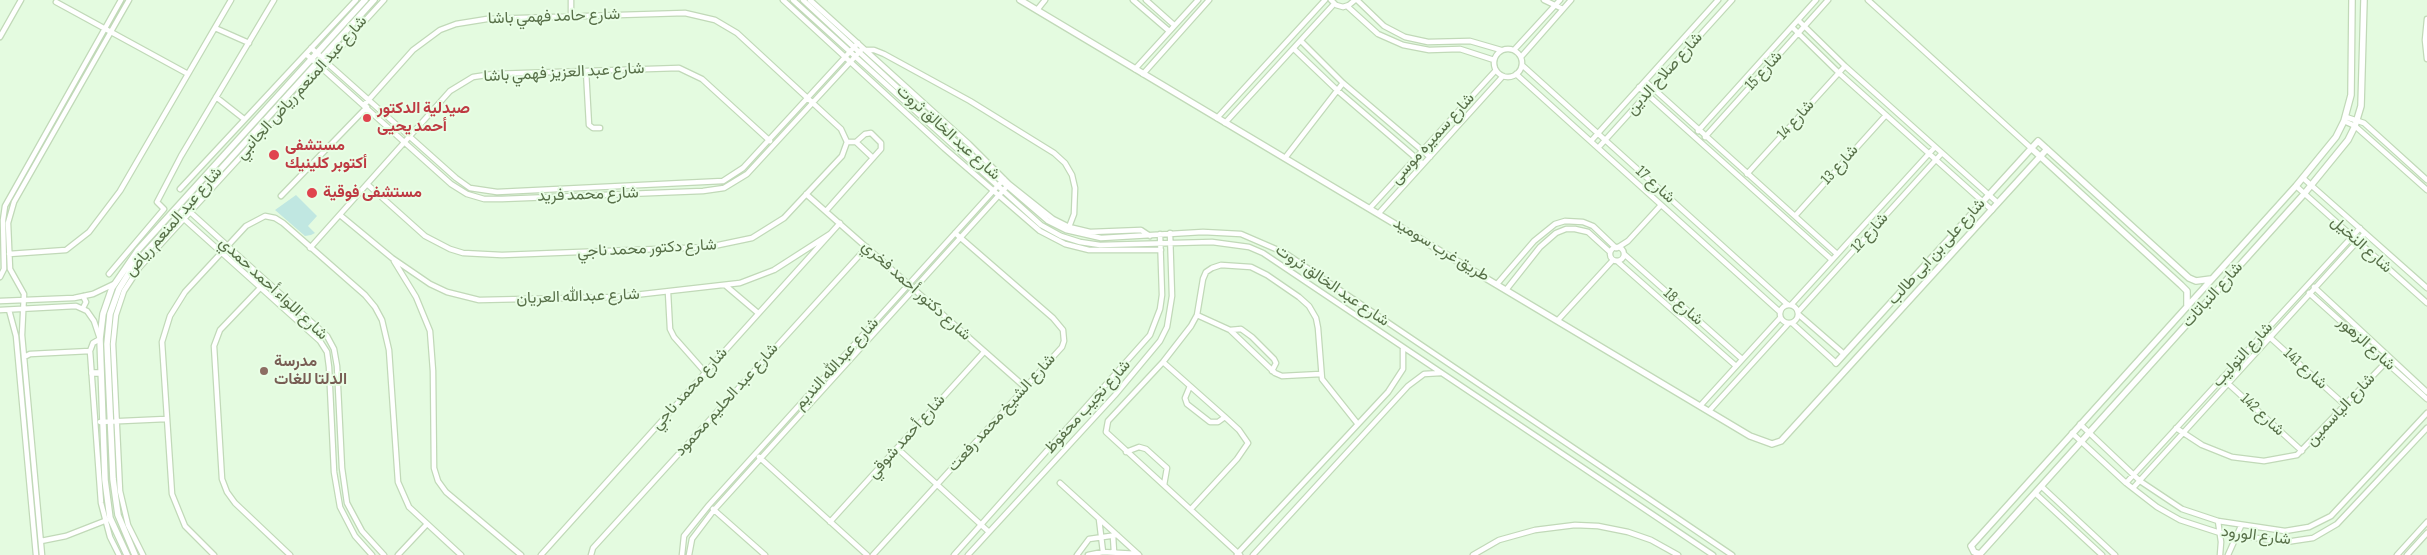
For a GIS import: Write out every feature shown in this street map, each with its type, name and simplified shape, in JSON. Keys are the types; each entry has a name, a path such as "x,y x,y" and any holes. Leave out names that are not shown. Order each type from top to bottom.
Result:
{"street":[{"path":"0,37 21,0"},
{"path":"11,274 1,276 4,263 2,209 121,0"},
{"path":"42,555 21,328 24,300 22,288 11,274 8,223 11,209 129,0"},
{"path":"9,254 66,250 89,232 120,191 231,0"},
{"path":"109,274 132,244 164,209 157,202 181,156 274,0"},
{"name":"شارع عبد المنعم رياض الجانبي","path":"319,55 356,0"},
{"name":"شارع عبد المنعم رياض","path":"319,55 365,0"},
{"name":"شارع عبد المنعم رياض","path":"135,555 125,537 115,504 113,421 107,344 114,301 134,265 314,60 374,0"},
{"name":"شارع عبد المنعم رياض الجانبي","path":"180,189 244,119 384,0"},
{"path":"571,0 571,16"},
{"path":"783,0 847,54 851,62 995,189"},
{"name":"شارع عبد الخالق ثروت","path":"792,0 847,54 855,57 995,189 1041,225 1061,236 1080,242 1100,245 1160,243 1234,244 1263,253 1712,555"},
{"name":"شارع عبد الخالق ثروت","path":"803,0 856,45 859,52 1048,221 1066,230 1101,238 1203,232 1242,234 1286,253 1732,555"},
{"path":"810,0 829,21"},
{"name":"طريق غرب سوميد","path":"1020,0 1750,436 1766,443 1777,443 1846,371"},
{"path":"1037,10 1046,0"},
{"path":"1146,0 1174,25"},
{"path":"1135,69 1198,0"},
{"path":"1143,74 1209,0"},
{"path":"1217,118 1326,0"},
{"path":"1347,6 1356,0 1384,26 1405,37 1428,42 1470,41 1501,50 1514,50 1520,57 1522,65 1516,74 1503,76 1496,70 1494,60 1501,50"},
{"path":"1544,0 1557,2 1564,7"},
{"path":"1520,57 1571,0"},
{"name":"شارع صلاح الدين","path":"1591,141 1718,0"},
{"name":"شارع صلاح الدين","path":"1598,148 1732,0"},
{"name":"شارع 15","path":"1694,136 1816,0"},
{"name":"شارع 15","path":"1700,142 1828,0"},
{"path":"1868,0 2181,284 2189,298 2187,306"},
{"name":"شارع النباتات","path":"2352,0 2351,90 2345,119 2336,137 2296,186 1970,546 1974,552 1980,554 2304,194 2348,140 2358,119 2362,96 2364,0"},
{"path":"1137,1 1169,31"},
{"path":"56,2 188,74"},
{"path":"1225,123 1294,49 1332,2 1347,6 1378,34 1403,45 1429,50 1460,49 1494,60"},
{"path":"1514,50 1557,2"},
{"name":"شارع حامد فهمي باشا","path":"282,196 365,106 368,99 413,50 440,30 476,20 673,12 707,18 737,33 807,98"},
{"path":"2427,19 2425,40 2427,59"},
{"path":"1798,20 1845,66 1998,203"},
{"path":"1792,27 1839,73 1992,210"},
{"path":"215,28 249,44"},
{"path":"1683,39 1691,46"},
{"path":"1301,41 1343,83 1430,157"},
{"path":"856,45 884,54 970,101 1054,153 1072,175 1075,188 1074,214 1069,227"},
{"name":"شارع محمد فريد","path":"319,55 456,178 470,188 485,192 714,183 736,174 856,45"},
{"path":"865,49 1003,180"},
{"name":"شارع محمد فريد","path":"314,60 451,184 467,194 484,199 715,190 740,180 775,145 859,52 865,49"},
{"path":"1294,49 1369,118 1423,164"},
{"name":"شارع 17","path":"1522,65 1790,305"},
{"name":"شارع 14","path":"1748,174 1845,66"},
{"name":"شارع عبد العزيز فهمي باشا","path":"310,248 450,91 474,77 493,74 670,68 687,70 702,79 775,145"},
{"name":"شارع سميره موسى","path":"1370,208 1496,70"},
{"path":"586,71 588,125 592,128 600,128"},
{"name":"شارع 17","path":"1516,74 1780,312"},
{"name":"شارع سميره موسى","path":"1379,213 1503,76"},
{"path":"1645,81 1837,254"},
{"path":"1285,158 1343,83"},
{"path":"1639,87 1832,260"},
{"path":"69,92 75,95"},
{"path":"216,97 244,119"},
{"path":"807,98 841,129 847,142 856,142 868,133 871,133 881,143 881,149 826,211"},
{"path":"1369,118 1376,110"},
{"name":"شارع 13","path":"1795,216 1886,115"},
{"path":"2345,119 2358,119 2427,180"},
{"path":"2345,119 2427,190"},
{"name":"شارع على بن ابى طالب","path":"1836,363 2038,141 2047,149 1846,371"},
{"name":"شارع دكتور محمد ناجي","path":"367,184 425,236 450,249 477,255 673,249 733,243 752,238 770,228 784,218 842,156 847,142"},
{"path":"856,142 873,158"},
{"name":"شارع 12","path":"1790,305 1935,147"},
{"path":"2047,149 2189,278 2204,281 2211,279"},
{"name":"شارع 12","path":"1798,313 1942,153"},
{"name":"شارع النخيل","path":"2303,178 2427,288"},
{"name":"شارع عبدالله النديم","path":"682,555 684,536 709,505 1003,180"},
{"path":"1008,186 1053,219 1069,227 1090,232 1141,230 1150,236"},
{"name":"شارع عبدالله النديم","path":"689,555 692,540 714,510 1008,186"},
{"name":"شارع النخيل","path":"2296,186 2427,303"},
{"path":"484,199 485,192"},
{"name":"شارع دكتور أحمد فخري","path":"806,194 1026,388"},
{"path":"1001,194 1040,231 1077,248 1098,251 1161,250"},
{"path":"1610,252 1628,241 1661,205"},
{"name":"شارع اللواء أحمد حمدي","path":"185,207 266,282 315,323 327,336 334,349 341,455 347,503 362,531 384,555"},
{"name":"شارع عبد المنعم رياض","path":"126,555 107,519 101,451 103,422 100,339 103,314 115,283 138,250 179,214"},
{"name":"شارع اللواء أحمد حمدي","path":"179,214 310,329 320,341 326,352 329,368 333,455 340,507 355,536 372,555"},
{"name":"شارع عبدالله العريان","path":"340,215 392,258 430,284 447,292 479,300 617,297 725,285 758,278 774,270 830,234"},
{"path":"214,555 189,530 175,505 172,494 162,356 165,329 176,303 246,226 265,216 275,218 283,223 365,294 382,320 389,350 398,482 409,507 461,555"},
{"path":"1497,284 1534,241 1555,224 1565,221 1583,222 1593,226 1616,248"},
{"name":"شارع محمد ناجي","path":"541,555 840,223"},
{"name":"شارع التوليب","path":"2126,483 2360,228"},
{"path":"1506,290 1540,247 1556,233 1566,229 1588,232 1610,252 1615,261"},
{"name":"شارع الشيخ محمد رفعت","path":"874,555 1026,388 1062,347 1064,341 1063,330 1053,318 955,233"},
{"name":"شارع نجيب محفوظ","path":"968,555 1115,395 1160,341 1170,312 1172,281 1170,233"},
{"name":"شارع التوليب","path":"2133,488 2365,233"},
{"name":"شارع نجيب محفوظ","path":"954,555 1150,336 1156,323 1162,295 1160,234"},
{"path":"1558,320 1615,261 1622,258 1628,241"},
{"path":"132,244 138,250"},
{"name":"شارع عبد الحليم محمود","path":"591,555 594,548 866,247"},
{"name":"شارع 18","path":"1616,248 1742,360"},
{"path":"392,258 416,297 430,331 433,371 434,468 438,481 446,492 521,555"},
{"name":"شارع 18","path":"1615,261 1736,366"},
{"path":"1357,424 1329,390 1321,374 1318,328 1312,310 1299,297 1267,275 1246,267 1230,265 1212,268 1203,279 1197,315 1162,362 1108,421 1107,435 1191,509 1238,554 1388,392 1403,369 1404,349"},
{"path":"266,282 220,330 214,346 222,479 227,492 235,504 290,555"},
{"path":"0,301 84,296 115,283"},
{"name":"شارع الزهور","path":"2310,283 2427,392"},
{"path":"725,285 758,313"},
{"name":"شارع الزهور","path":"2304,288 2427,399"},
{"path":"668,292 670,329 674,337 705,372"},
{"path":"83,308 86,302 84,296"},
{"path":"1700,406 1780,318 1782,308 1790,305 1844,354"},
{"path":"0,310 73,306 83,308 92,317 100,339 93,343 90,351 96,422 101,451"},
{"path":"8,310 14,328 18,358 36,555"},
{"path":"1709,411 1790,323 1796,320 1798,313"},
{"path":"1197,315 1230,330 1272,371 1282,376 1321,374"},
{"path":"1780,318 1790,323 1836,363"},
{"path":"14,328 21,328"},
{"path":"1230,330 1241,329 1252,337 1274,359 1276,363 1272,371"},
{"name":"شارع 141","path":"2264,332 2346,406"},
{"path":"18,358 30,354 90,351"},
{"name":"شارع أحمد شوقي","path":"830,522 984,352"},
{"name":"شارع الياسمين","path":"2176,428 2212,450 2242,459 2274,460 2297,455 2390,358"},
{"path":"1162,362 1225,417 1244,436 1248,446 1191,509"},
{"path":"92,373 100,373"},
{"path":"1253,555 1396,398 1417,378 1431,373 1441,374"},
{"name":"شارع 142","path":"2222,378 2302,451"},
{"path":"1190,386 1185,398 1187,404 1210,422 1218,422 1225,417"},
{"path":"1388,392 1396,398"},
{"name":"شارع الورود","path":"2080,424 2140,481 2182,509 2218,521 2276,531 2309,527 2331,516 2427,413"},
{"path":"96,422 166,419"},
{"path":"113,421 122,503 132,535 143,555"},
{"path":"1537,437 1544,426"},
{"name":"شارع الورود","path":"2072,434 2126,483 2157,507 2180,520 2220,533 2277,542 2300,541 2326,532 2353,508 2427,428"},
{"path":"1126,452 1141,447 1146,449 1167,468 1164,485"},
{"path":"897,448 989,532"},
{"path":"756,454 867,555"},
{"path":"333,455 341,455"},
{"path":"1060,483 1138,554"},
{"path":"2041,486 2115,555"},
{"path":"2360,486 2367,493"},
{"path":"2035,493 2102,555"},
{"path":"2346,501 2353,508"},
{"path":"709,505 765,555"},
{"path":"1284,506 1291,515"},
{"path":"1099,518 1103,552"},
{"path":"41,541 66,536 107,519 119,555"},
{"path":"2218,521 2220,555"},
{"path":"2396,555 2427,522"},
{"path":"398,555 427,524"},
{"path":"1473,555 1499,540 1534,530 1575,525 1598,526 1628,532 1651,540 1678,555"},
{"path":"2228,555 2241,526"},
{"path":"2407,555 2427,533"},
{"path":"1077,555 1086,542 1100,536 1115,535"},
{"path":"1114,552 1115,535"},
{"path":"1088,555 1103,552 1138,554"}],"shaded area":[{"path":"296,195 317,216 308,226 315,233 311,235 305,236 275,210"}],"place":[{"name":"صيدلية الدكتور أحمد يحيى","path":"367,118"},
{"name":"مستشفى أكتوبر كلينيك","path":"274,155"},
{"name":"مستشفى فوقية","path":"312,193"},
{"name":"مدرسة الدلتا للغات","path":"264,371"}]}
